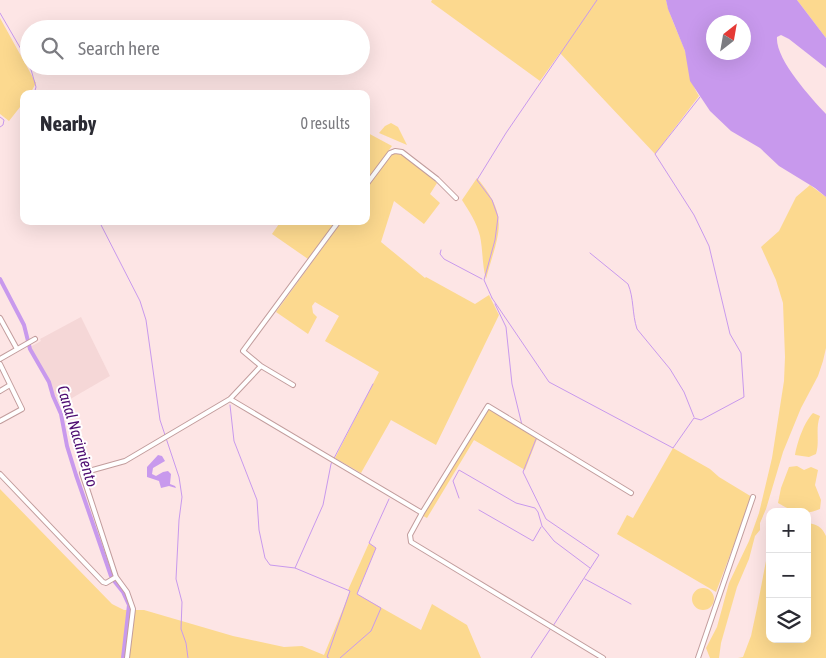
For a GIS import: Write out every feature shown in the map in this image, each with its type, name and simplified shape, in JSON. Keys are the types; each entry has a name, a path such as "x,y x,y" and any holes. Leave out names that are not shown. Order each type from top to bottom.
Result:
{"street":[{"path":"370,179 390,153 395,151 402,152 437,179 456,198"},
{"path":"293,385 262,366 243,351 336,225"},
{"path":"0,318 2,326 17,349"},
{"path":"0,359 35,339"},
{"path":"0,364 22,409 0,421"},
{"path":"127,658 133,610 127,592 116,577 82,473 125,462 230,398 262,366"},
{"path":"0,391 10,385"},
{"path":"230,398 422,513"},
{"path":"603,658 411,542 410,535 488,406 631,494"},
{"path":"0,474 104,582 106,583 116,577"},
{"path":"698,658 754,497"}],"shaded area":[{"path":"432,0 666,0 687,57 691,79 699,96 655,154 560,53 540,81 431,2"},
{"path":"666,0 797,0 826,38 826,68 789,39 781,35 777,37 778,46 795,78 826,114 826,197 779,166 760,148 731,131 710,111 690,81 685,51"},
{"path":"797,0 826,0 826,38"},
{"path":"0,18 20,54 20,75 32,75 36,83 32,90 20,90 20,107 9,121 0,114"},
{"path":"391,123 398,127 407,145 379,133 385,126"},
{"path":"370,134 392,146 370,176"},
{"path":"395,153 404,155 437,183 430,194 440,203 424,224 394,201 381,242 425,278 475,304 489,295 499,315 436,445 391,420 361,473 335,458 379,372 325,341 339,316 315,302 312,306 313,313 317,317 308,334 276,312 339,225 370,225 370,183 391,155"},
{"path":"477,178 488,192 494,204 499,226 486,279 479,231 462,200"},
{"path":"810,185 826,197 826,348 818,376 801,408 783,452 760,523 760,530 755,536 749,559 737,587 721,643 719,658 710,658 706,648 717,627 729,583 749,541 759,513 772,458 784,381 783,303 776,280 761,247 779,231 796,197"},
{"path":"278,225 334,225 308,259 272,234"},
{"path":"81,317 110,376 60,405 30,347 41,341 40,339"},
{"path":"489,409 537,439 525,470 474,440 427,518 423,516"},
{"path":"813,413 820,416 816,454 809,457 795,455 801,433"},
{"path":"673,448 710,469 719,477 752,497 716,592 617,534 627,515 633,518"},
{"path":"158,455 162,456 165,461 153,468 152,474 156,476 168,471 171,474 170,484 176,488 169,486 161,488 159,481 147,477 147,467"},
{"path":"797,466 804,470 811,467 818,470 815,485 821,500 820,509 811,512 811,508 787,508 778,503 781,488 789,467"},
{"path":"0,489 112,604 124,610 144,610 233,636 284,647 302,646 324,655 350,592 348,590 369,543 376,548 357,594 421,630 432,604 467,625 481,658 0,658"},
{"path":"811,524 819,526 826,536 826,658 738,658 743,657 751,636 766,561 766,643 811,643"},
{"path":"703,588 711,591 714,599 711,607 703,610 695,607 692,599 695,591"}],"waterway":[{"path":"492,298 484,280 495,240 498,217 492,200 477,180 506,133 597,0"},
{"path":"0,13 20,47"},
{"path":"33,75 35,90"},
{"path":"492,298 549,382 673,448 694,418 701,420 744,397 741,353 730,334 709,246 694,215 655,154 700,97"},
{"path":"0,117 4,120 3,125 0,127"},
{"path":"101,225 140,301 146,320 160,420 179,477 182,497 176,579 182,602 181,629 186,643 188,658"},
{"path":"441,250 440,254 444,259 482,279"},
{"path":"590,253 628,284 637,329 670,369 684,392 694,417"},
{"name":"Canal Nacimiento","path":"0,279 24,325 30,349 49,382 61,414 67,446 111,576"},
{"path":"495,304 506,327 512,384 522,425"},
{"path":"329,658 327,657 350,591 295,568 323,505 331,464 373,384"},
{"path":"230,405 234,441 257,500 259,530 265,558 270,565 295,568"},
{"path":"536,439 523,472 546,519 599,555 553,626"},
{"path":"459,498 453,481 459,470 516,503 535,508 542,526 554,541 590,568"},
{"path":"340,658 371,631 381,608 357,594 376,548 369,543 389,499"},
{"path":"479,510 533,541 541,527"},
{"path":"585,579 631,604"},
{"name":"Canal Nacimiento","path":"115,582 123,592 129,605 123,658"},
{"path":"531,658 551,628"}]}
